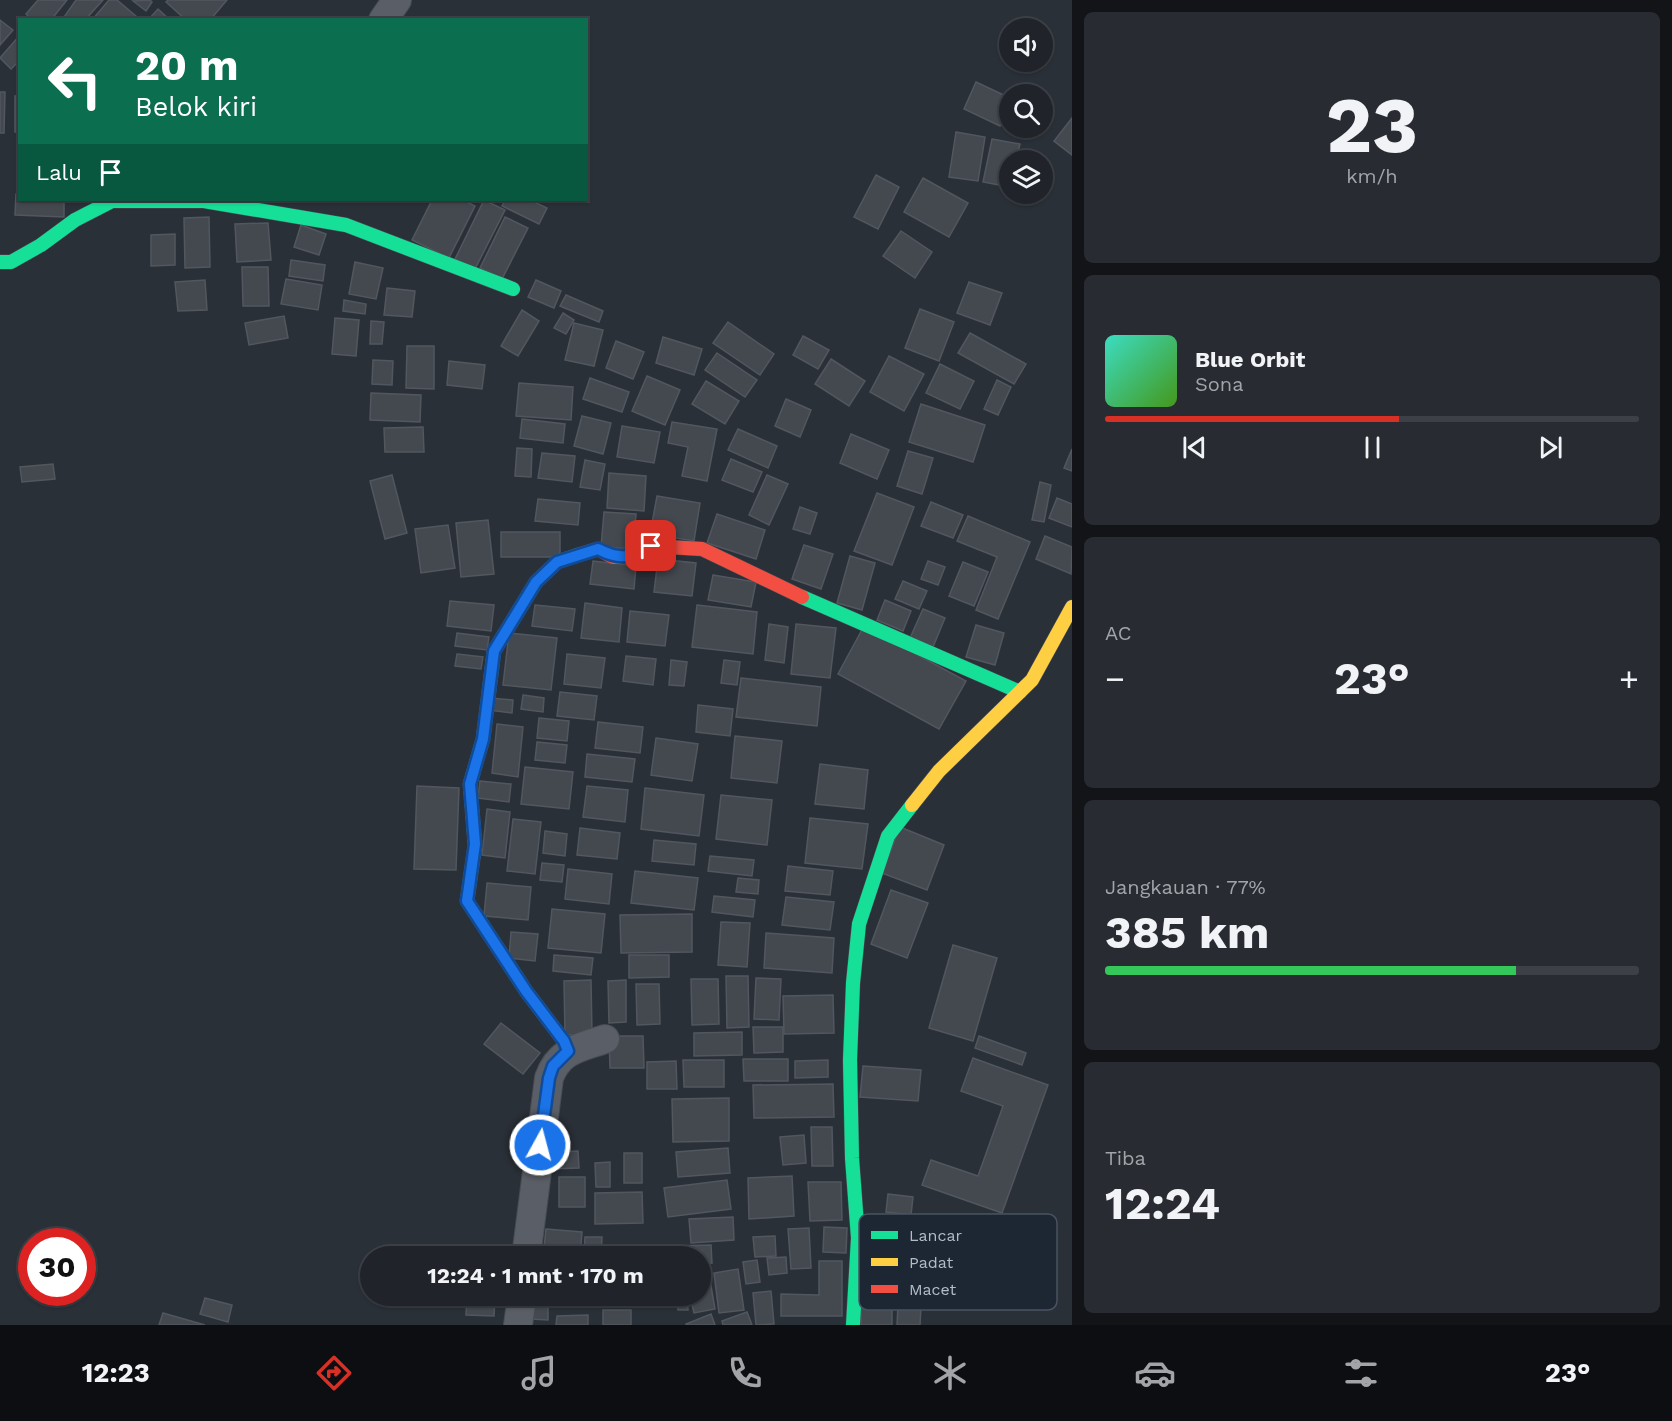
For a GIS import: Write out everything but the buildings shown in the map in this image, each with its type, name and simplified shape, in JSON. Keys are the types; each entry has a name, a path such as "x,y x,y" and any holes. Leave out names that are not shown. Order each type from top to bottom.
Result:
{"street":[{"path":"384,18 397,0"},
{"path":"0,262 11,262 41,245 75,220 112,201 204,201 298,208 513,289"},
{"path":"568,1051 564,1041 526,991 467,901 475,844 470,784 483,739 494,651 536,582 557,562 598,549 613,557 630,556 651,546 702,549 838,614 1020,692"},
{"path":"853,1325 858,1238 852,1158 850,1060 853,984 859,924 888,836 939,771 975,733 1032,680 1072,607"},
{"path":"527,1246 549,1078 553,1066 568,1051 605,1039"},
{"path":"518,1325 521,1306"}],"traffic: fast":[{"path":"0,262 11,262 41,245 75,220 112,201 204,201 346,225 513,289"},
{"path":"568,1051 564,1041 526,991 467,901 475,845 470,784 483,739 494,651 536,582 557,562 578,555"},
{"path":"802,597 1020,692"},
{"path":"853,1325 858,1238 852,1158 850,1060 853,983 859,924 888,836 912,805"}],"traffic: slow":[{"path":"912,805 939,771 1032,680 1072,607"}],"traffic: jam":[{"path":"578,555 598,549 613,557 630,556 651,546 702,549 802,597"}],"route":[{"path":"540,1145 549,1078 553,1066 568,1051 564,1041 526,991 467,901 475,844 470,784 483,739 494,651 536,582 557,562 598,549 613,557 630,556 651,546"}]}
